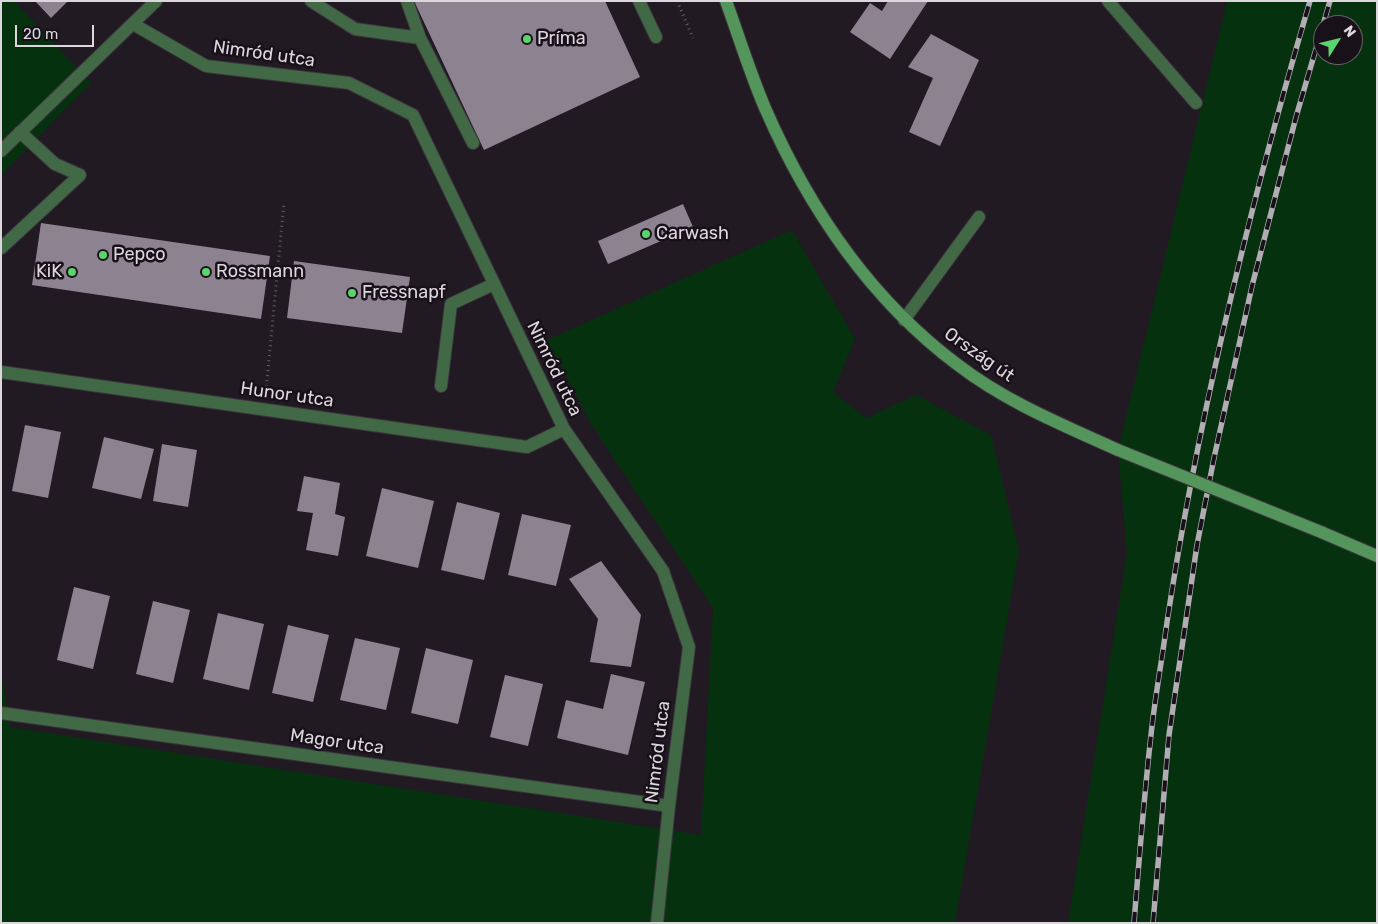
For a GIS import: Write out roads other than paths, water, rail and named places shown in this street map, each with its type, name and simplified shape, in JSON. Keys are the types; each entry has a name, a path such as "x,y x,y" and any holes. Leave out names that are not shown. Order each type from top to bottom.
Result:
{"main road":[{"name":"Ország út","path":"726,1 765,107 800,178 845,250 904,320 958,365 994,389 1041,414 1118,450 1377,556"}],"street":[{"path":"1,151 156,1"},
{"path":"311,1 355,28 420,38"},
{"path":"407,1 420,38 473,143"},
{"path":"639,1 656,37"},
{"path":"1108,1 1196,103"},
{"name":"Nimród utca","path":"133,24 206,66 349,83 413,115 564,429 663,571 690,647 669,806 658,923"},
{"path":"1,248 80,175 55,164 20,132"},
{"path":"904,320 979,217"},
{"path":"441,386 451,304 494,284"},
{"name":"Hunor utca","path":"1,372 527,446 564,429"},
{"name":"Magor utca","path":"1,713 669,806"}],"railway":[{"path":"1134,923 1154,707 1194,465 1210,387 1247,232 1310,1"},
{"path":"1153,923 1169,735 1197,545 1252,286 1296,117 1330,1"}],"place":[{"name":"Príma","path":"527,39"},
{"name":"Carwash","path":"646,234"},
{"name":"Pepco","path":"103,255"},
{"name":"KiK","path":"72,272"},
{"name":"Rossmann","path":"206,272"},
{"name":"Fressnapf","path":"352,293"}]}
